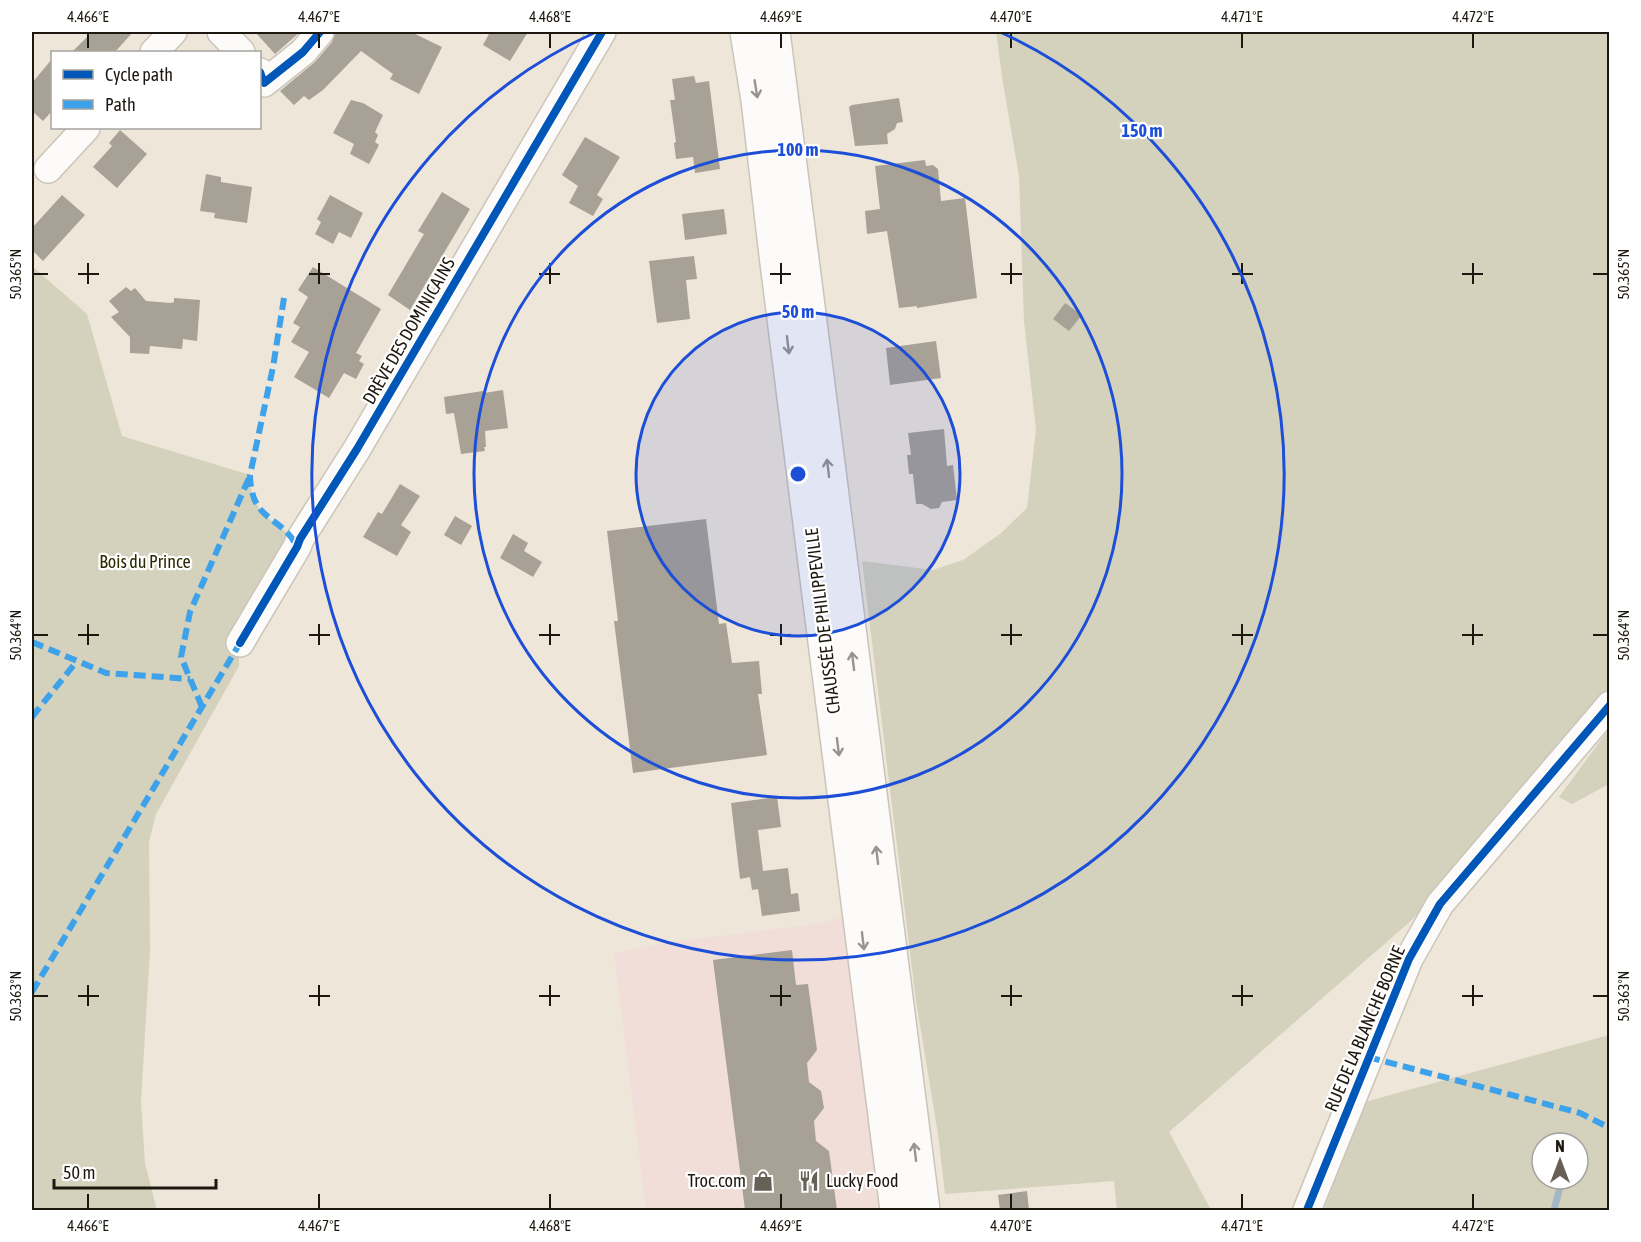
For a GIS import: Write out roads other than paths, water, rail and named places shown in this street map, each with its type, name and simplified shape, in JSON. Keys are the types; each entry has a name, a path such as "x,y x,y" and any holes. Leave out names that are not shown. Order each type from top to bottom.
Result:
{"main road":[{"name":"CHAUSSÉE DE PHILIPPEVILLE","path":"747,32 758,100 897,1210"},
{"name":"CHAUSSÉE DE PHILIPPEVILLE","path":"773,32 923,1210"}],"street":[{"path":"155,51 173,32"},
{"path":"221,32 240,51"},
{"path":"261,75 264,84 303,52 320,32"},
{"name":"DRÈVE DES DOMINICAINS","path":"240,643 602,32"},
{"path":"48,169 85,129"},
{"name":"RUE DE LA BLANCHE BORNE","path":"1307,1210 1409,959 1440,904 1610,705"}],"waterway":[{"path":"1554,1210 1559,1191"}],"place":[{"name":"Troc.com","path":"763,1181"},
{"name":"Lucky Food","path":"809,1181"}],"park label":[{"name":"Bois du Prince","path":"145,562"}]}
